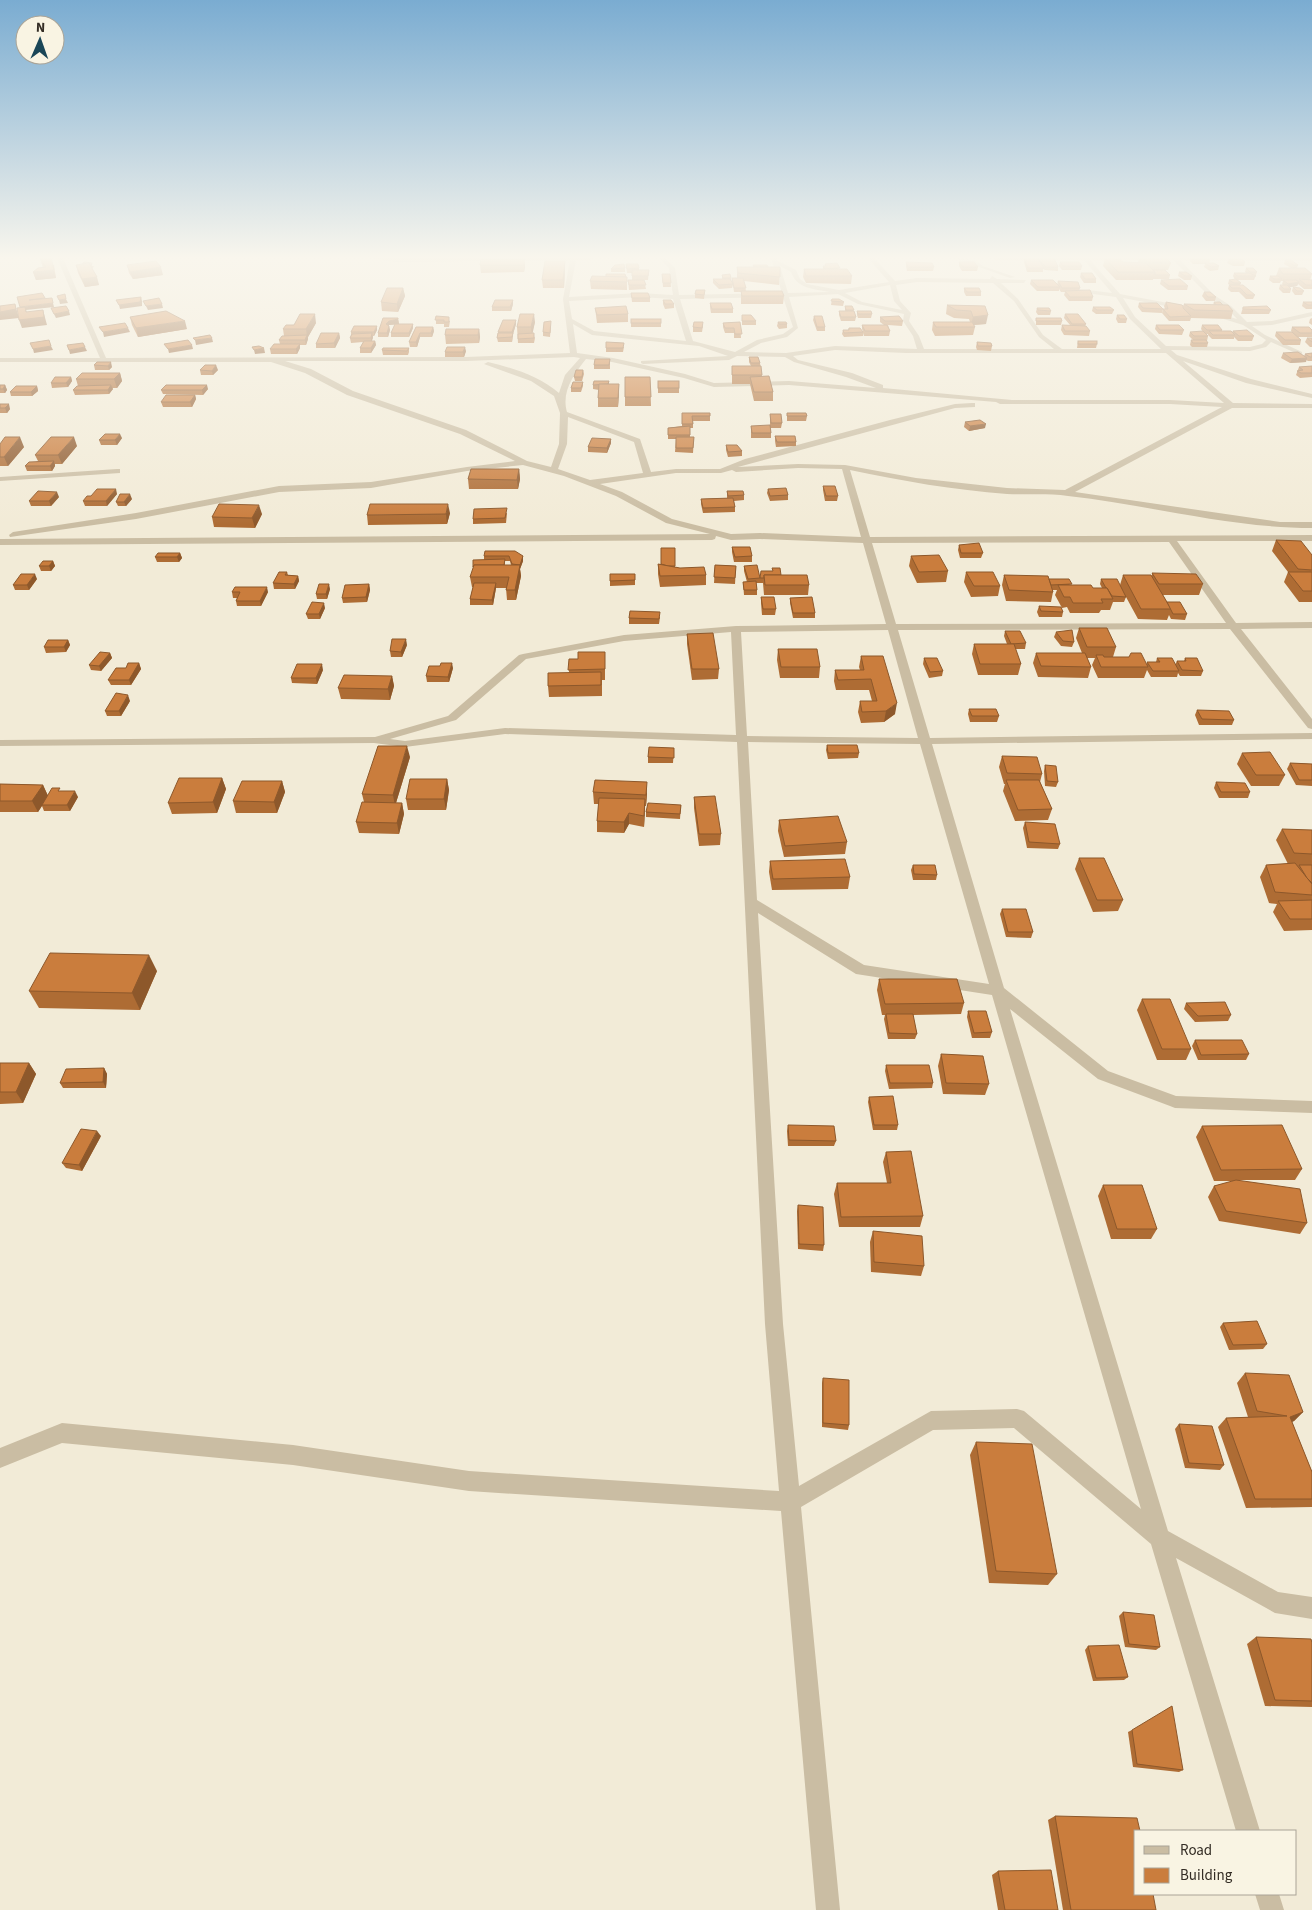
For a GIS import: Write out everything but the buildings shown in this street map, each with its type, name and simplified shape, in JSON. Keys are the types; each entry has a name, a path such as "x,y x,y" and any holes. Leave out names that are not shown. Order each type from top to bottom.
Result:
{"street":[{"path":"98,347 104,360"},
{"path":"573,347 574,356"},
{"path":"707,347 735,354 786,355 835,348 1062,352 1250,349 1259,347"},
{"path":"0,360 466,359 585,356 640,362 729,358 748,347"},
{"path":"920,347 921,351"},
{"path":"1056,347 1062,352"},
{"path":"1164,347 1232,405"},
{"path":"1287,347 1300,353"},
{"path":"1168,351 1249,381 1312,396"},
{"path":"786,355 796,361 878,385 888,392"},
{"path":"560,402 569,375 585,356"},
{"path":"466,359 501,366 538,382 557,395 568,414 638,441 648,474"},
{"path":"273,360 308,371 350,393 463,432 524,463 554,470 619,494 669,521 730,537"},
{"path":"613,360 685,376 714,385 789,383 1009,401 1170,402 1312,406"},
{"path":"721,471 748,461 955,406 1009,401"},
{"path":"1067,493 1232,405"},
{"path":"554,470 563,444 568,414"},
{"path":"0,537 136,516 279,488 371,485 467,469 524,463"},
{"path":"590,483 676,471 721,471 798,466 845,468 916,482 1007,491 1067,493 1150,507 1280,525 1312,524"},
{"path":"845,468 924,741 1248,1830"},
{"path":"0,479 117,471"},
{"path":"0,542 760,536 865,540 1312,538"},
{"path":"1172,540 1234,627 1312,726"},
{"path":"374,740 452,718 523,657 624,638 736,628 1234,627 1311,625"},
{"path":"736,628 774,1324 828,1910"},
{"path":"0,742 374,740 405,744 505,731 742,739 924,741 1312,736"},
{"path":"750,902 861,970 998,991 1103,1075 1176,1102 1312,1107"},
{"path":"0,1458 62,1433 293,1454 469,1481 790,1502 931,1421 1017,1418 1160,1538 1275,1602 1312,1608"},
{"path":"1267,1895 1272,1910"}]}
